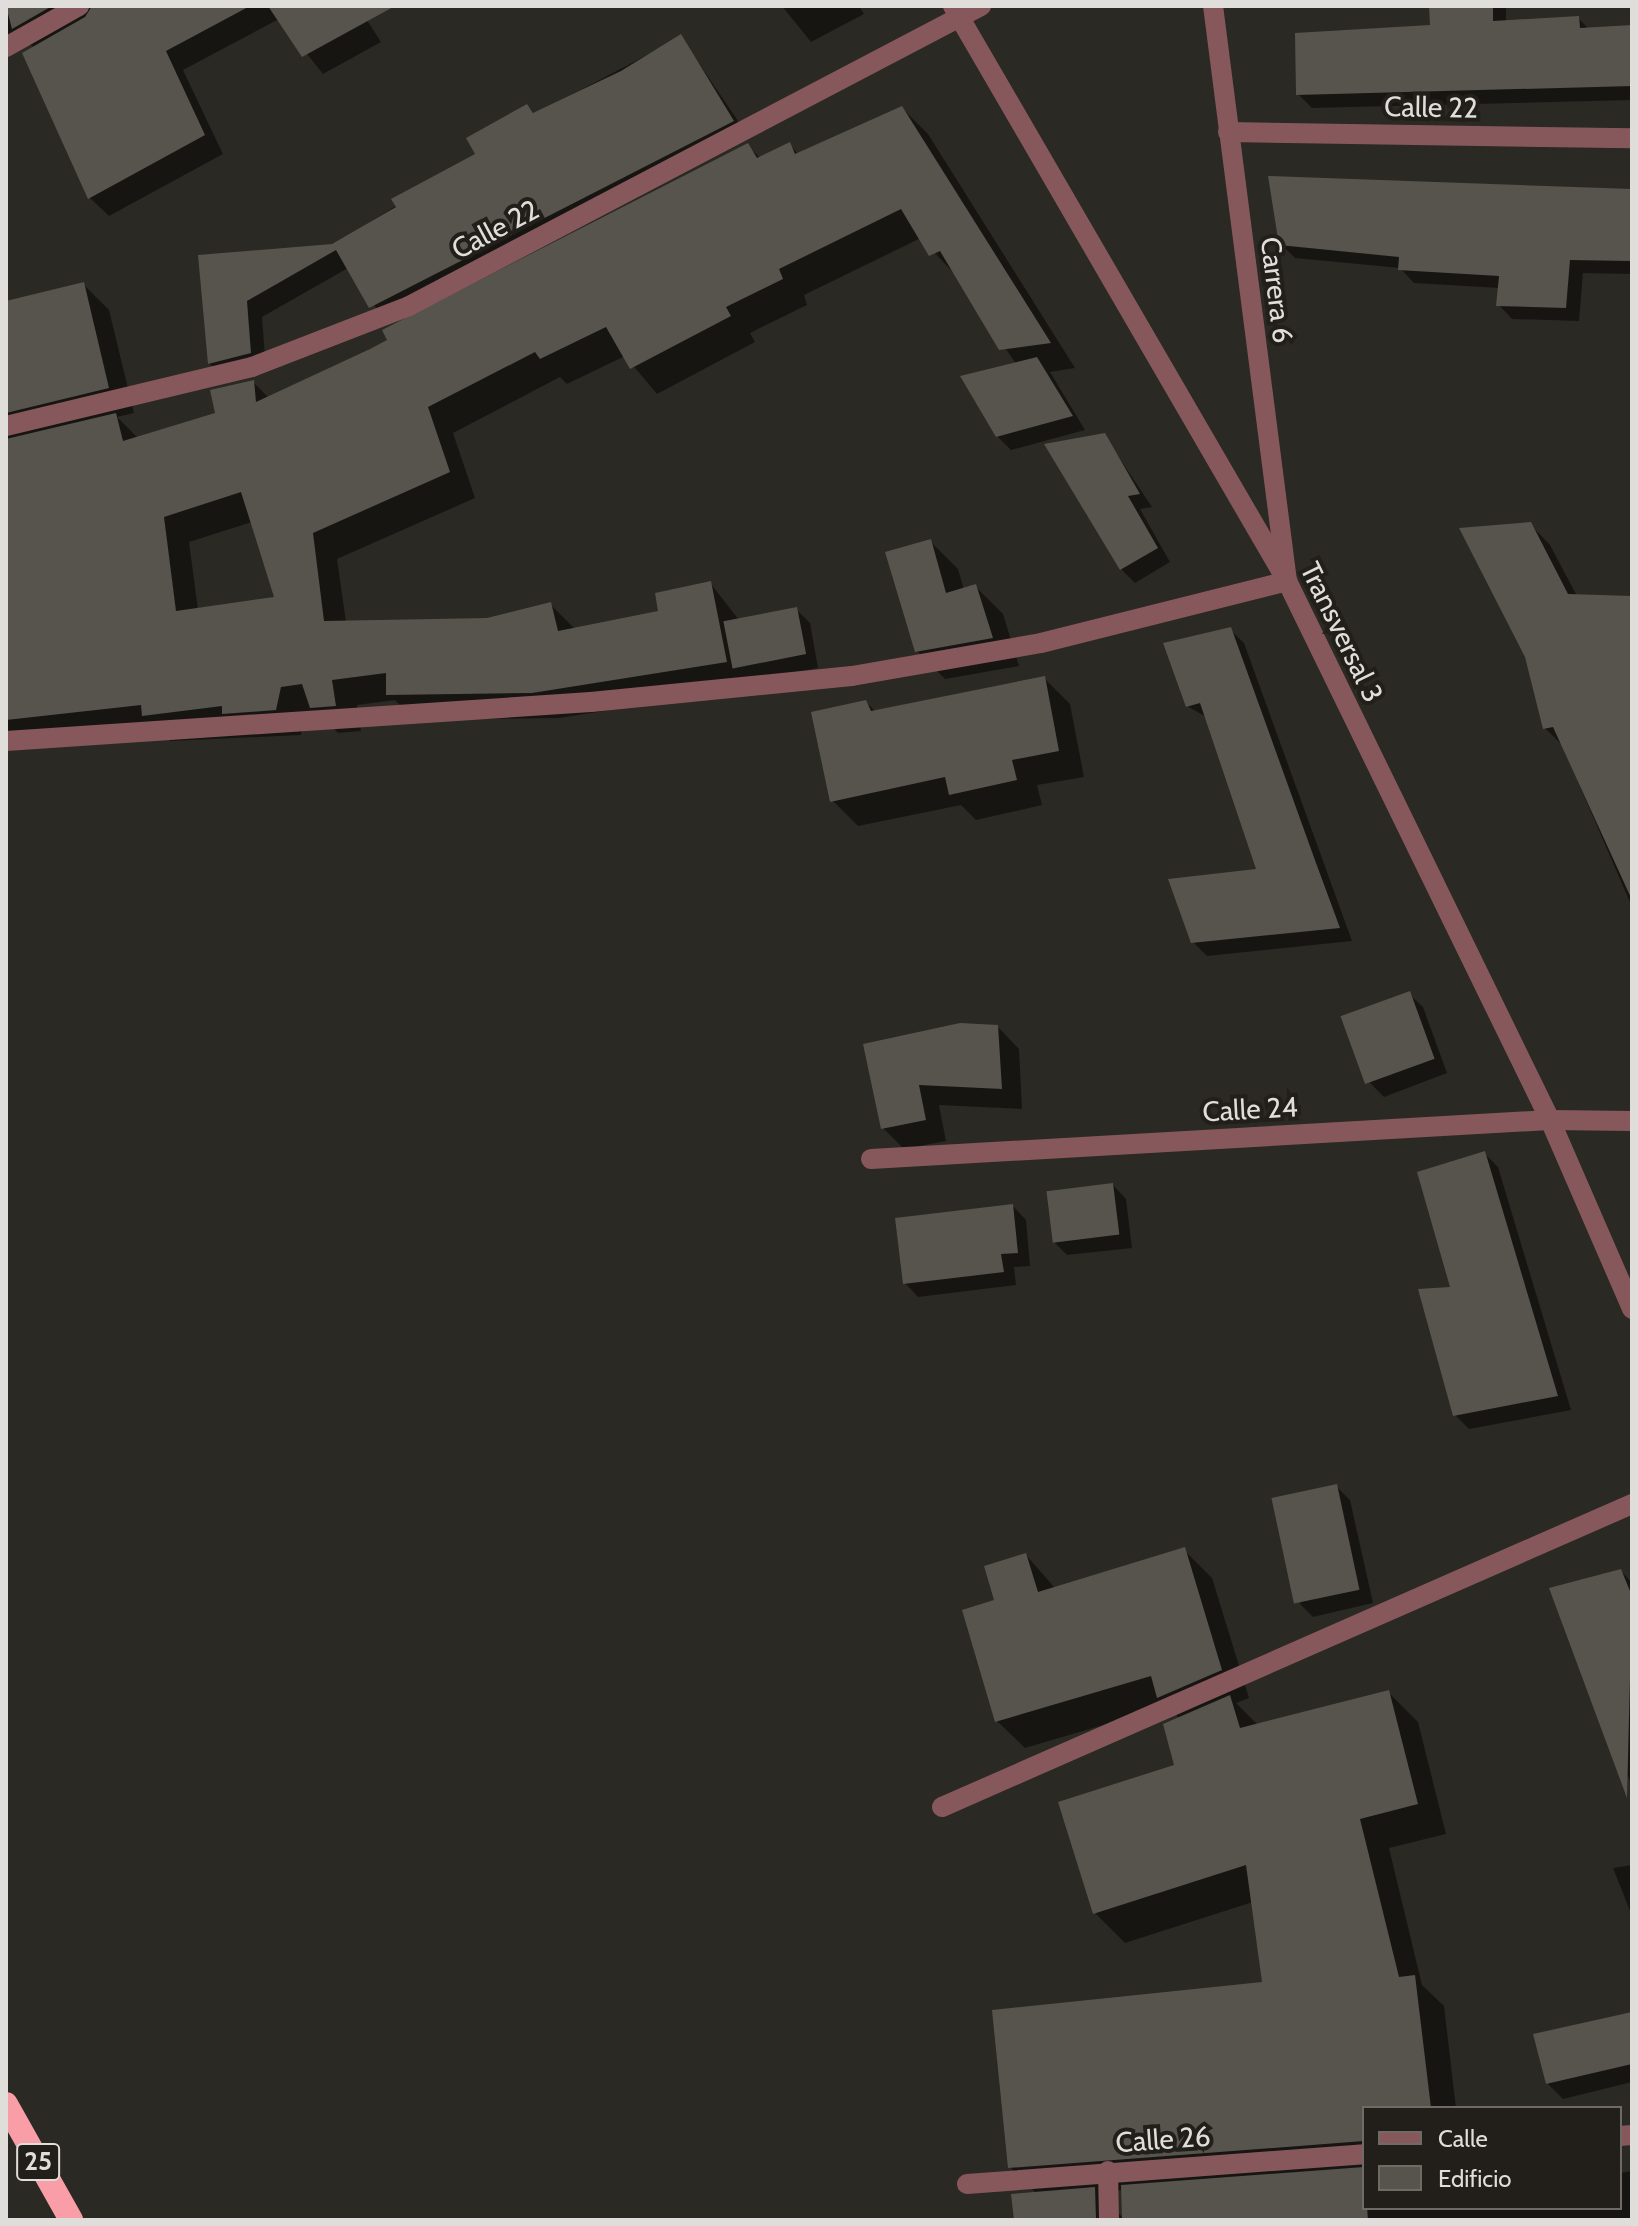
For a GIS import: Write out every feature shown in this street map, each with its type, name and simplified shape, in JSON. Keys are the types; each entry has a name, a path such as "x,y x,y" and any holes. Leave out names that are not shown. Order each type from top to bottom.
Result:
{"highway":[{"name":"25","path":"6,2104 71,2220"}],"street":[{"path":"6,47 79,6"},
{"name":"Calle 22","path":"6,426 252,367 409,306 956,10 981,6"},
{"name":"Carrera 6","path":"1213,6 1287,581"},
{"name":"Transversal 3","path":"956,10 1287,581 1550,1120 1632,1309"},
{"name":"Calle 22","path":"1228,132 1632,138"},
{"path":"6,741 591,702 852,676 1041,643 1287,581"},
{"name":"Calle 24","path":"871,1159 1550,1120 1632,1121"},
{"path":"942,1807 1632,1504"},
{"name":"Calle 26","path":"967,2184 1362,2154"},
{"path":"1108,2171 1109,2220"}],"building":[{"path":"6,6 52,6 12,29"},
{"path":"92,6 250,6 166,51 205,135 88,199 22,53 85,17"},
{"path":"268,6 395,6 302,57"},
{"path":"1429,6 1493,6 1493,21 1579,16 1580,28 1632,25 1632,86 1296,95 1295,33 1430,25"},
{"path":"681,34 734,121 369,308 336,250 247,301 251,353 208,364 198,255 332,244 396,207 391,199 475,154 466,138 527,104 533,113 621,71"},
{"path":"902,106 1051,343 999,350 940,251 929,256 901,209 779,269 783,279 726,307 731,316 630,369 606,327 540,359 535,352 428,407 450,472 313,533 324,621 487,618 551,602 558,631 658,611 655,593 711,581 727,662 532,693 386,695 386,673 332,680 336,706 310,708 302,684 281,687 276,710 222,714 222,706 142,716 141,705 6,720 6,439 116,413 123,441 215,413 210,390 254,380 256,402 370,349 387,340 382,330 748,143 757,158 790,142 795,154","holes":["241,492 274,597 176,611 164,517"]},
{"path":"1268,176 1632,189 1632,261 1570,260 1566,308 1496,306 1499,276 1398,270 1399,257 1279,245"},
{"path":"84,282 109,388 6,413 6,301"},
{"path":"1037,357 1073,416 996,437 960,376"},
{"path":"1105,433 1140,494 1128,496 1158,548 1120,570 1044,444"},
{"path":"1531,522 1568,594 1632,596 1632,900 1553,727 1543,729 1525,657 1459,528"},
{"path":"931,539 946,593 976,584 993,638 915,652 885,552"},
{"path":"797,607 806,654 733,668 723,621"},
{"path":"1231,627 1340,928 1191,943 1168,879 1256,869 1200,703 1186,707 1163,643"},
{"path":"1045,676 1059,751 1012,760 1017,780 949,795 945,777 830,802 811,712 866,700 871,711"},
{"path":"1410,991 1435,1059 1365,1084 1340,1016"},
{"path":"960,1023 998,1025 1002,1089 919,1085 926,1120 881,1129 863,1044"},
{"path":"1485,1151 1558,1396 1453,1416 1418,1289 1450,1287 1417,1172"},
{"path":"1113,1183 1119,1235 1053,1243 1046,1191"},
{"path":"1013,1204 1018,1253 1001,1254 1004,1272 903,1284 895,1218"},
{"path":"1337,1484 1359,1590 1294,1604 1271,1498"},
{"path":"1185,1547 1222,1670 1157,1698 1151,1676 995,1722 962,1610 994,1600 984,1566 1026,1553 1038,1592"},
{"path":"1621,1569 1632,1596 1627,1798 1549,1588"},
{"path":"1389,1690 1418,1804 1360,1819 1399,1977 1415,1975 1431,2106 1362,2106 1362,2141 1008,2168 992,2010 1262,1982 1246,1865 1093,1914 1058,1802 1174,1765 1163,1724 1230,1695 1240,1728"},
{"path":"1632,2012 1632,2064 1546,2084 1533,2034"},
{"path":"1362,2167 1362,2210 1367,2210 1368,2220 1122,2220 1121,2185"},
{"path":"1095,2187 1096,2220 1014,2220 1011,2194"}]}
